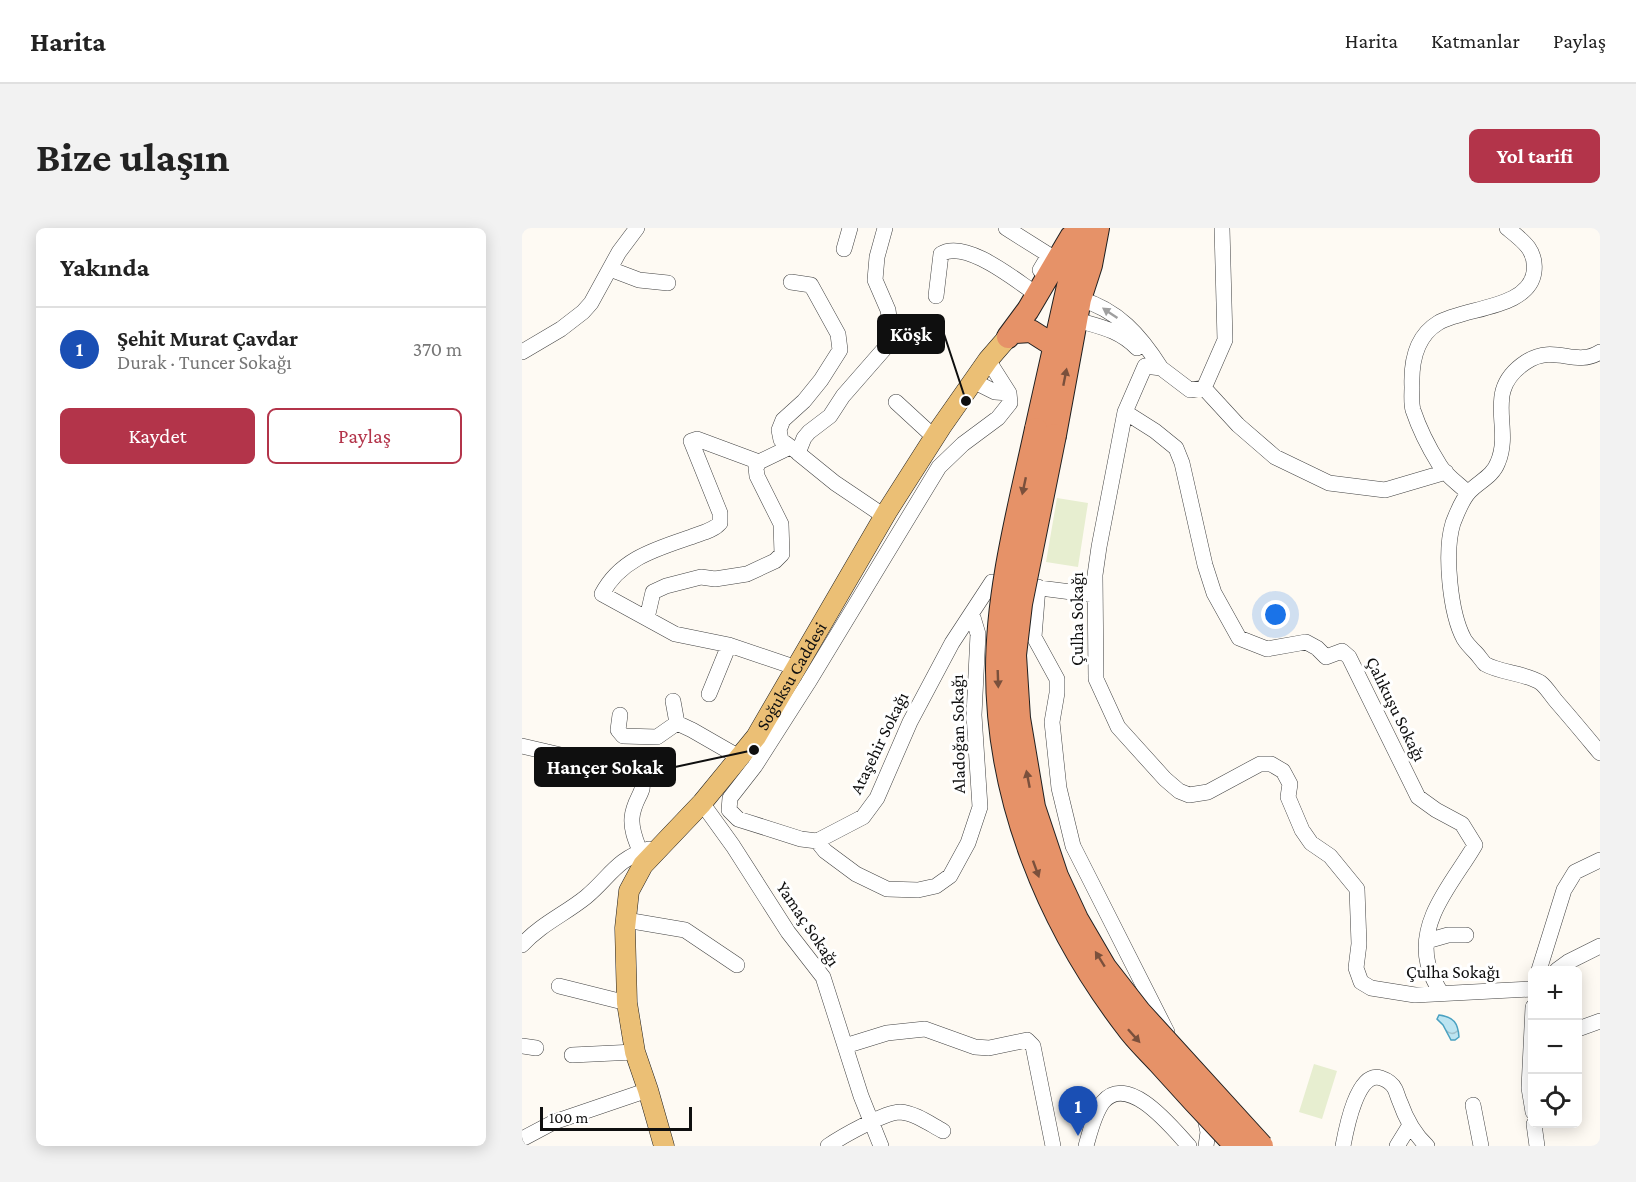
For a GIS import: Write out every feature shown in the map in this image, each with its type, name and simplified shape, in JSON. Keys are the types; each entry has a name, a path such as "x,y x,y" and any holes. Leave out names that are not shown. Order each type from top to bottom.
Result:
{"highway":[{"path":"1049,255 1065,228"},
{"path":"1011,335 1028,300 1079,228"},
{"path":"1079,228 1064,379 1045,432 1011,548 1000,622 997,669 1004,752 1020,821 1042,885 1086,970 1126,1028 1236,1146"},
{"path":"1098,228 1090,265 1053,345 1045,432 1015,655 1019,718 1034,807 1057,876 1077,919 1105,967 1140,1012 1262,1146"},
{"path":"1028,300 1044,300 1070,308"},
{"path":"1011,335 1046,316 1070,308"},
{"path":"1011,335 1031,331 1053,345"}],"main road":[{"name":"Soğuksu Caddesi","path":"664,1146 635,1052 627,1002 628,891 644,865 702,803 756,737 884,516 934,437 988,360 1011,335"}],"street":[{"path":"522,352 561,329 583,312 591,303 619,252 637,228"},
{"path":"844,249 850,228"},
{"path":"797,668 729,645 675,634 602,594 609,581 619,571 646,552 708,531 720,523 720,513 691,441 697,439 759,462 794,450 809,432 830,416 843,396 885,348 891,331 888,310 875,279 877,256 885,228"},
{"path":"936,296 941,254 947,250 957,250 993,264 1028,300 1049,255 1006,228"},
{"path":"1204,388 1225,340 1222,228"},
{"path":"1468,493 1440,466 1413,408 1411,373 1413,356 1421,339 1436,324 1456,315 1514,298 1529,285 1534,269 1533,256 1526,243 1507,228"},
{"path":"610,269 639,280 668,283"},
{"path":"791,282 810,285 838,334 840,350 804,401 783,420 779,430 781,440 835,483 884,516"},
{"path":"1070,308 1098,304 1125,323 1148,347 1161,368 1190,390 1204,388"},
{"path":"1070,308 1126,337 1144,357 1145,366 1161,368"},
{"path":"1600,352 1582,359 1557,353 1548,354 1527,361 1518,368 1506,384 1500,402 1502,433 1497,465 1490,476 1468,493 1453,523 1449,538 1449,574 1454,608 1464,640 1485,664 1541,683 1600,753"},
{"path":"817,841 801,839 738,819 729,810 730,798 755,766 808,683 939,467 963,444 998,418 1010,404 1009,393 988,360"},
{"name":"Çulha Sokağı","path":"1145,366 1125,412 1095,574 1096,679 1119,727 1165,779 1179,791 1189,795 1208,792 1260,764 1271,764 1283,771 1290,784 1288,797 1302,830 1311,843 1330,856 1357,889 1359,944 1356,968 1361,982 1371,988 1415,995 1528,989"},
{"path":"974,381 995,392 1009,393"},
{"path":"1204,388 1238,425 1275,457 1329,483 1385,490 1446,472"},
{"path":"896,402 934,437"},
{"name":"Çalıkuşu Sokağı","path":"1125,412 1176,448 1182,463 1205,565 1214,593 1239,638 1267,649 1306,642 1326,657 1342,651 1349,657 1418,797 1462,825 1475,844 1432,914 1427,942 1427,962 1431,975 1442,993"},
{"path":"647,618 653,592 666,586 701,577 715,579 747,574 768,566 782,554 782,524 757,476 756,468 759,462"},
{"name":"Ataşehir Sokağı","path":"817,841 863,817 877,798 910,722 952,643 992,582 1095,595"},
{"path":"1038,587 1034,637 1057,679 1052,722 1059,788 1073,846 1199,1096 1208,1132 1206,1146"},
{"name":"Aladoğan Sokağı","path":"817,841 825,851 856,874 887,889 918,890 936,886 950,876 968,843 980,807 974,715 978,634 972,614"},
{"path":"709,694 729,645"},
{"path":"673,700 677,723"},
{"path":"620,715 618,730 623,736 657,737 677,723"},
{"path":"677,723 739,757"},
{"path":"522,746 621,769 636,775 642,781 643,786 632,818 633,831 640,852"},
{"name":"Yamaç Sokağı","path":"702,803 733,846 788,932 823,977 861,1096 881,1146"},
{"path":"522,945 535,931 587,896 618,864 640,852 661,845"},
{"path":"1540,966 1564,890 1575,872 1600,861"},
{"path":"626,920 685,930 737,965"},
{"path":"1427,942 1448,935 1466,935"},
{"path":"1562,966 1600,945"},
{"path":"559,986 627,1002"},
{"path":"1582,1028 1600,1021"},
{"path":"845,1046 887,1034 925,1029 975,1047 989,1048 1027,1040 1034,1046 1053,1146"},
{"path":"572,1055 635,1052"},
{"path":"1343,1146 1350,1114 1359,1092 1366,1080 1377,1077 1388,1081 1395,1088 1410,1125 1427,1146"},
{"path":"522,1139 554,1122 648,1090"},
{"path":"1086,1146 1104,1102 1120,1094 1129,1095 1144,1102 1161,1115 1189,1146"},
{"path":"1473,1105 1481,1146"},
{"path":"828,1146 877,1119 899,1112 920,1118 943,1131"},
{"path":"1397,1146 1410,1125"},
{"path":"1535,1128 1537,1146"}],"green space":[{"path":"1057,498 1088,503 1078,567 1046,562"},
{"path":"1314,1064 1337,1071 1322,1119 1299,1112"}],"water":[{"path":"1439,1015 1448,1017 1454,1022 1458,1028 1459,1037 1451,1040 1437,1019"}],"place":[{"name":"Köşk","path":"966,401"},
{"name":"Hançer Sokak","path":"754,750"},
{"name":"Şehit Murat Çavdar","path":"1078,1136"}]}
